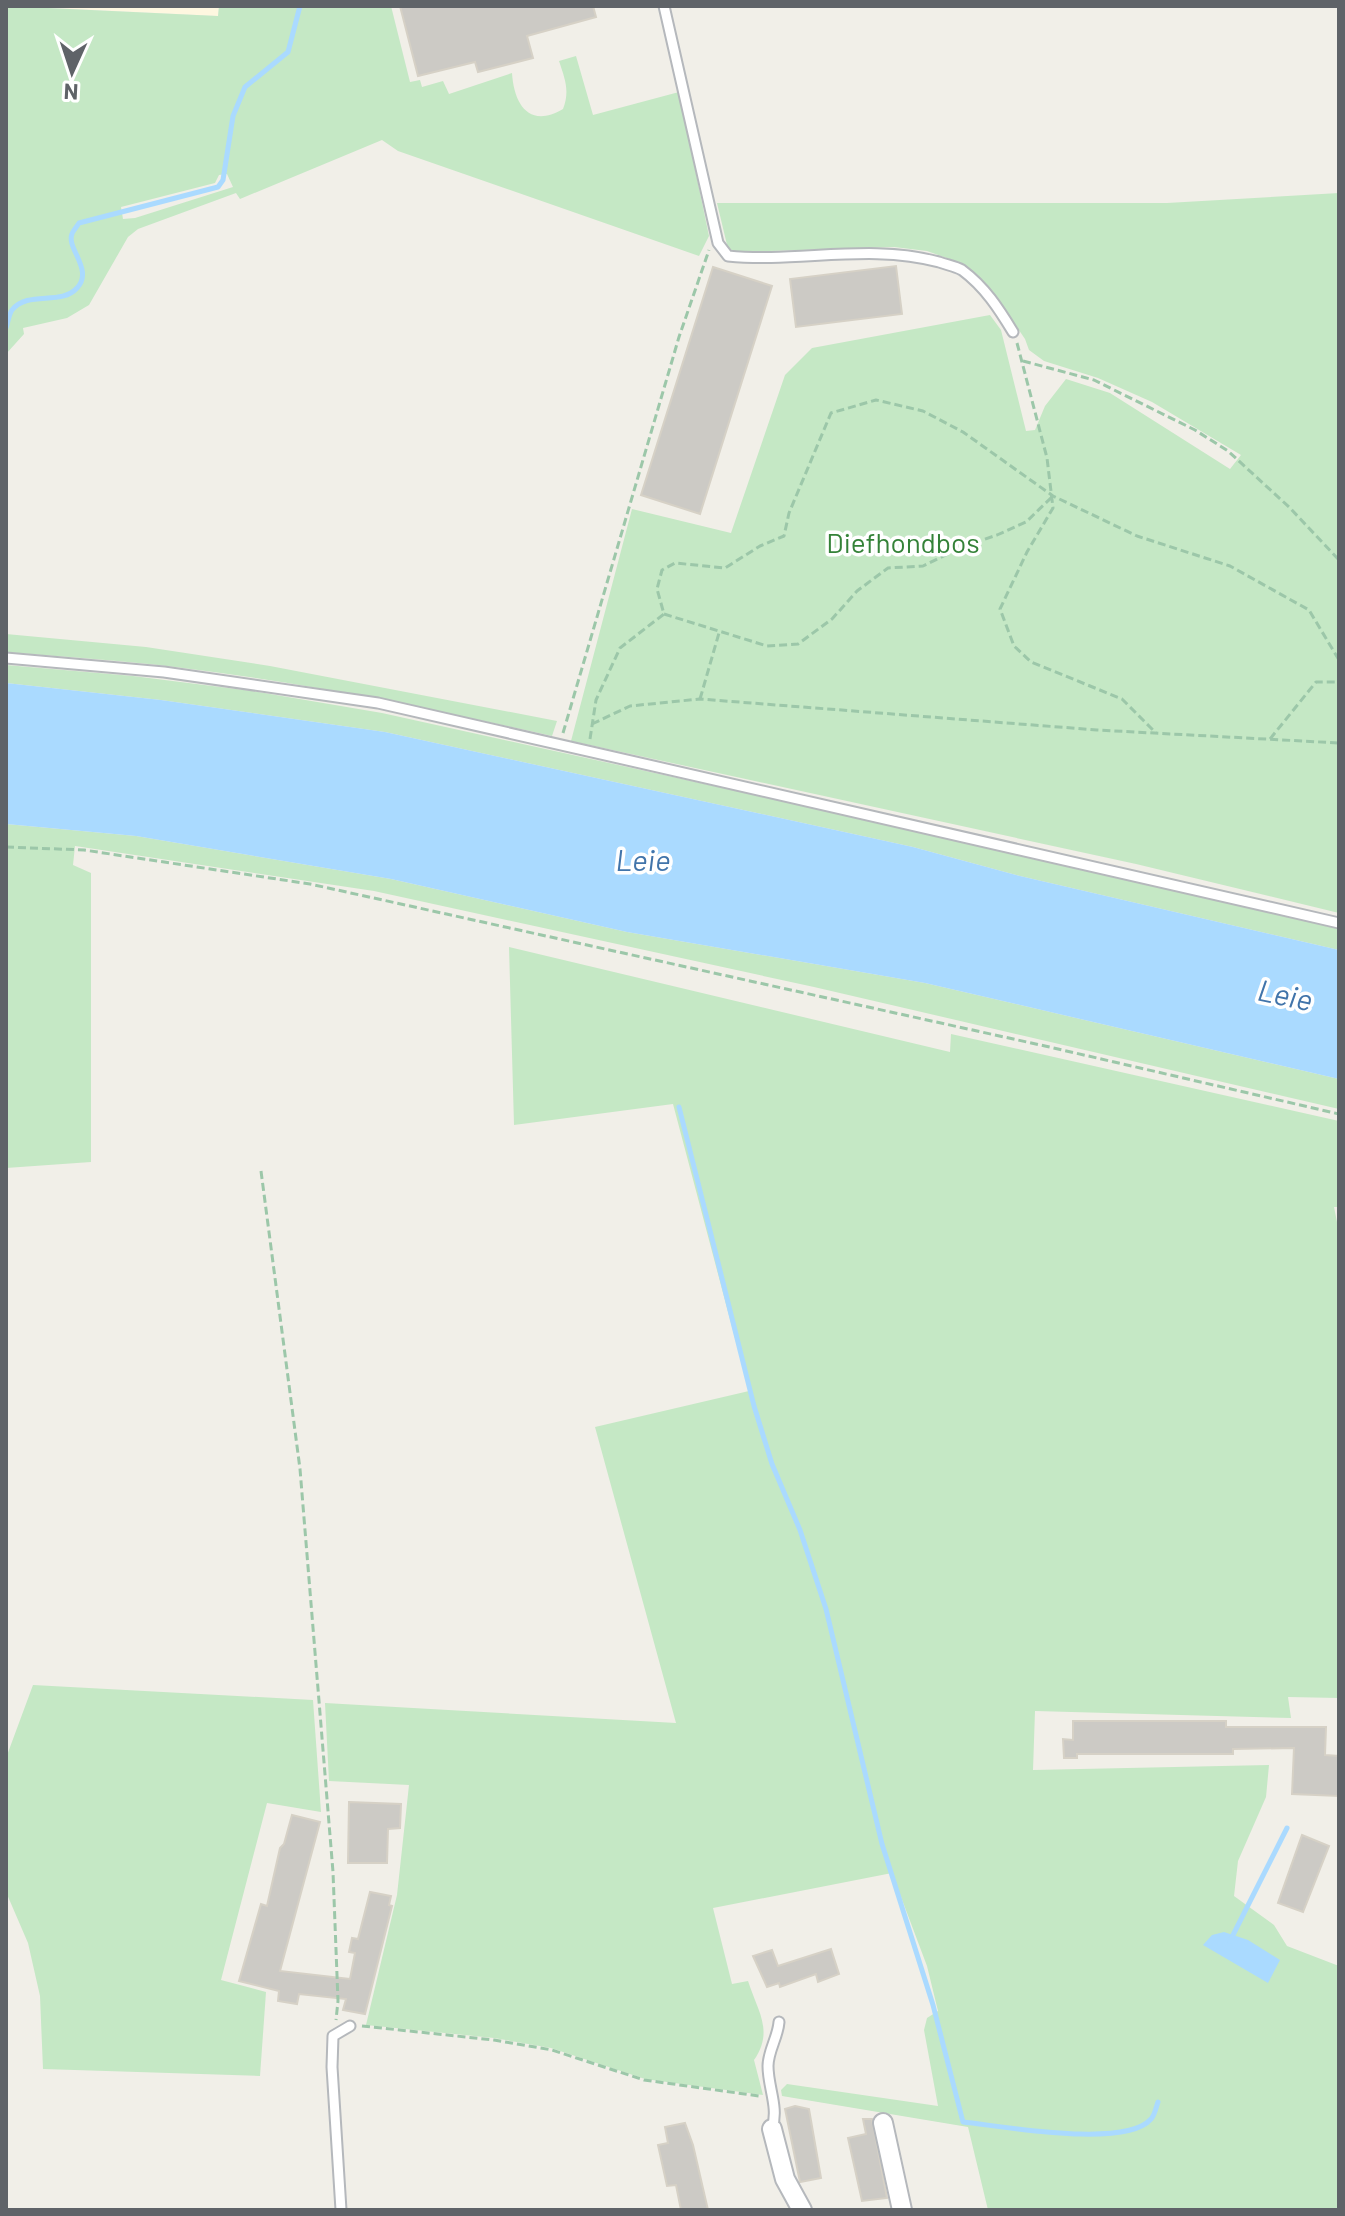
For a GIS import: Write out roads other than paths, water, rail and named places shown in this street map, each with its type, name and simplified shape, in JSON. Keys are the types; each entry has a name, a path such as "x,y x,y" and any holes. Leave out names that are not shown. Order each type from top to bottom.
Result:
{"street":[{"path":"883,2123 902,2210"},
{"path":"772,2129 785,2179 802,2210"}],"lane":[{"path":"664,6 718,243 728,256 751,258 883,253 923,258 959,268 983,289 1013,332"},
{"path":"6,658 164,672 378,703 1339,923"},
{"path":"772,2129 776,2116 768,2065 778,2037 779,2022"},
{"path":"341,2210 332,2067 333,2036 350,2026"}],"water":[{"name":"Leie","path":"6,683 161,700 385,732 913,847 1020,876 1339,950 1339,1079 925,983 627,932 391,879 136,836 6,824"},
{"path":"1224,1932 1248,1940 1280,1960 1268,1983 1203,1945 1212,1935"}],"waterway":[{"path":"6,328 11,312 19,304 62,296 77,288 83,274 71,240 79,223 218,187 223,180 233,116 245,87 288,52 300,6"},
{"path":"679,1107 754,1406 772,1464 800,1530 826,1609 882,1844 933,2005 963,2122 1033,2131 1116,2133 1137,2128 1151,2119 1158,2102"},
{"path":"1230,1941 1287,1828"}],"park label":[{"name":"Diefhondbos","path":"903,543"}]}
